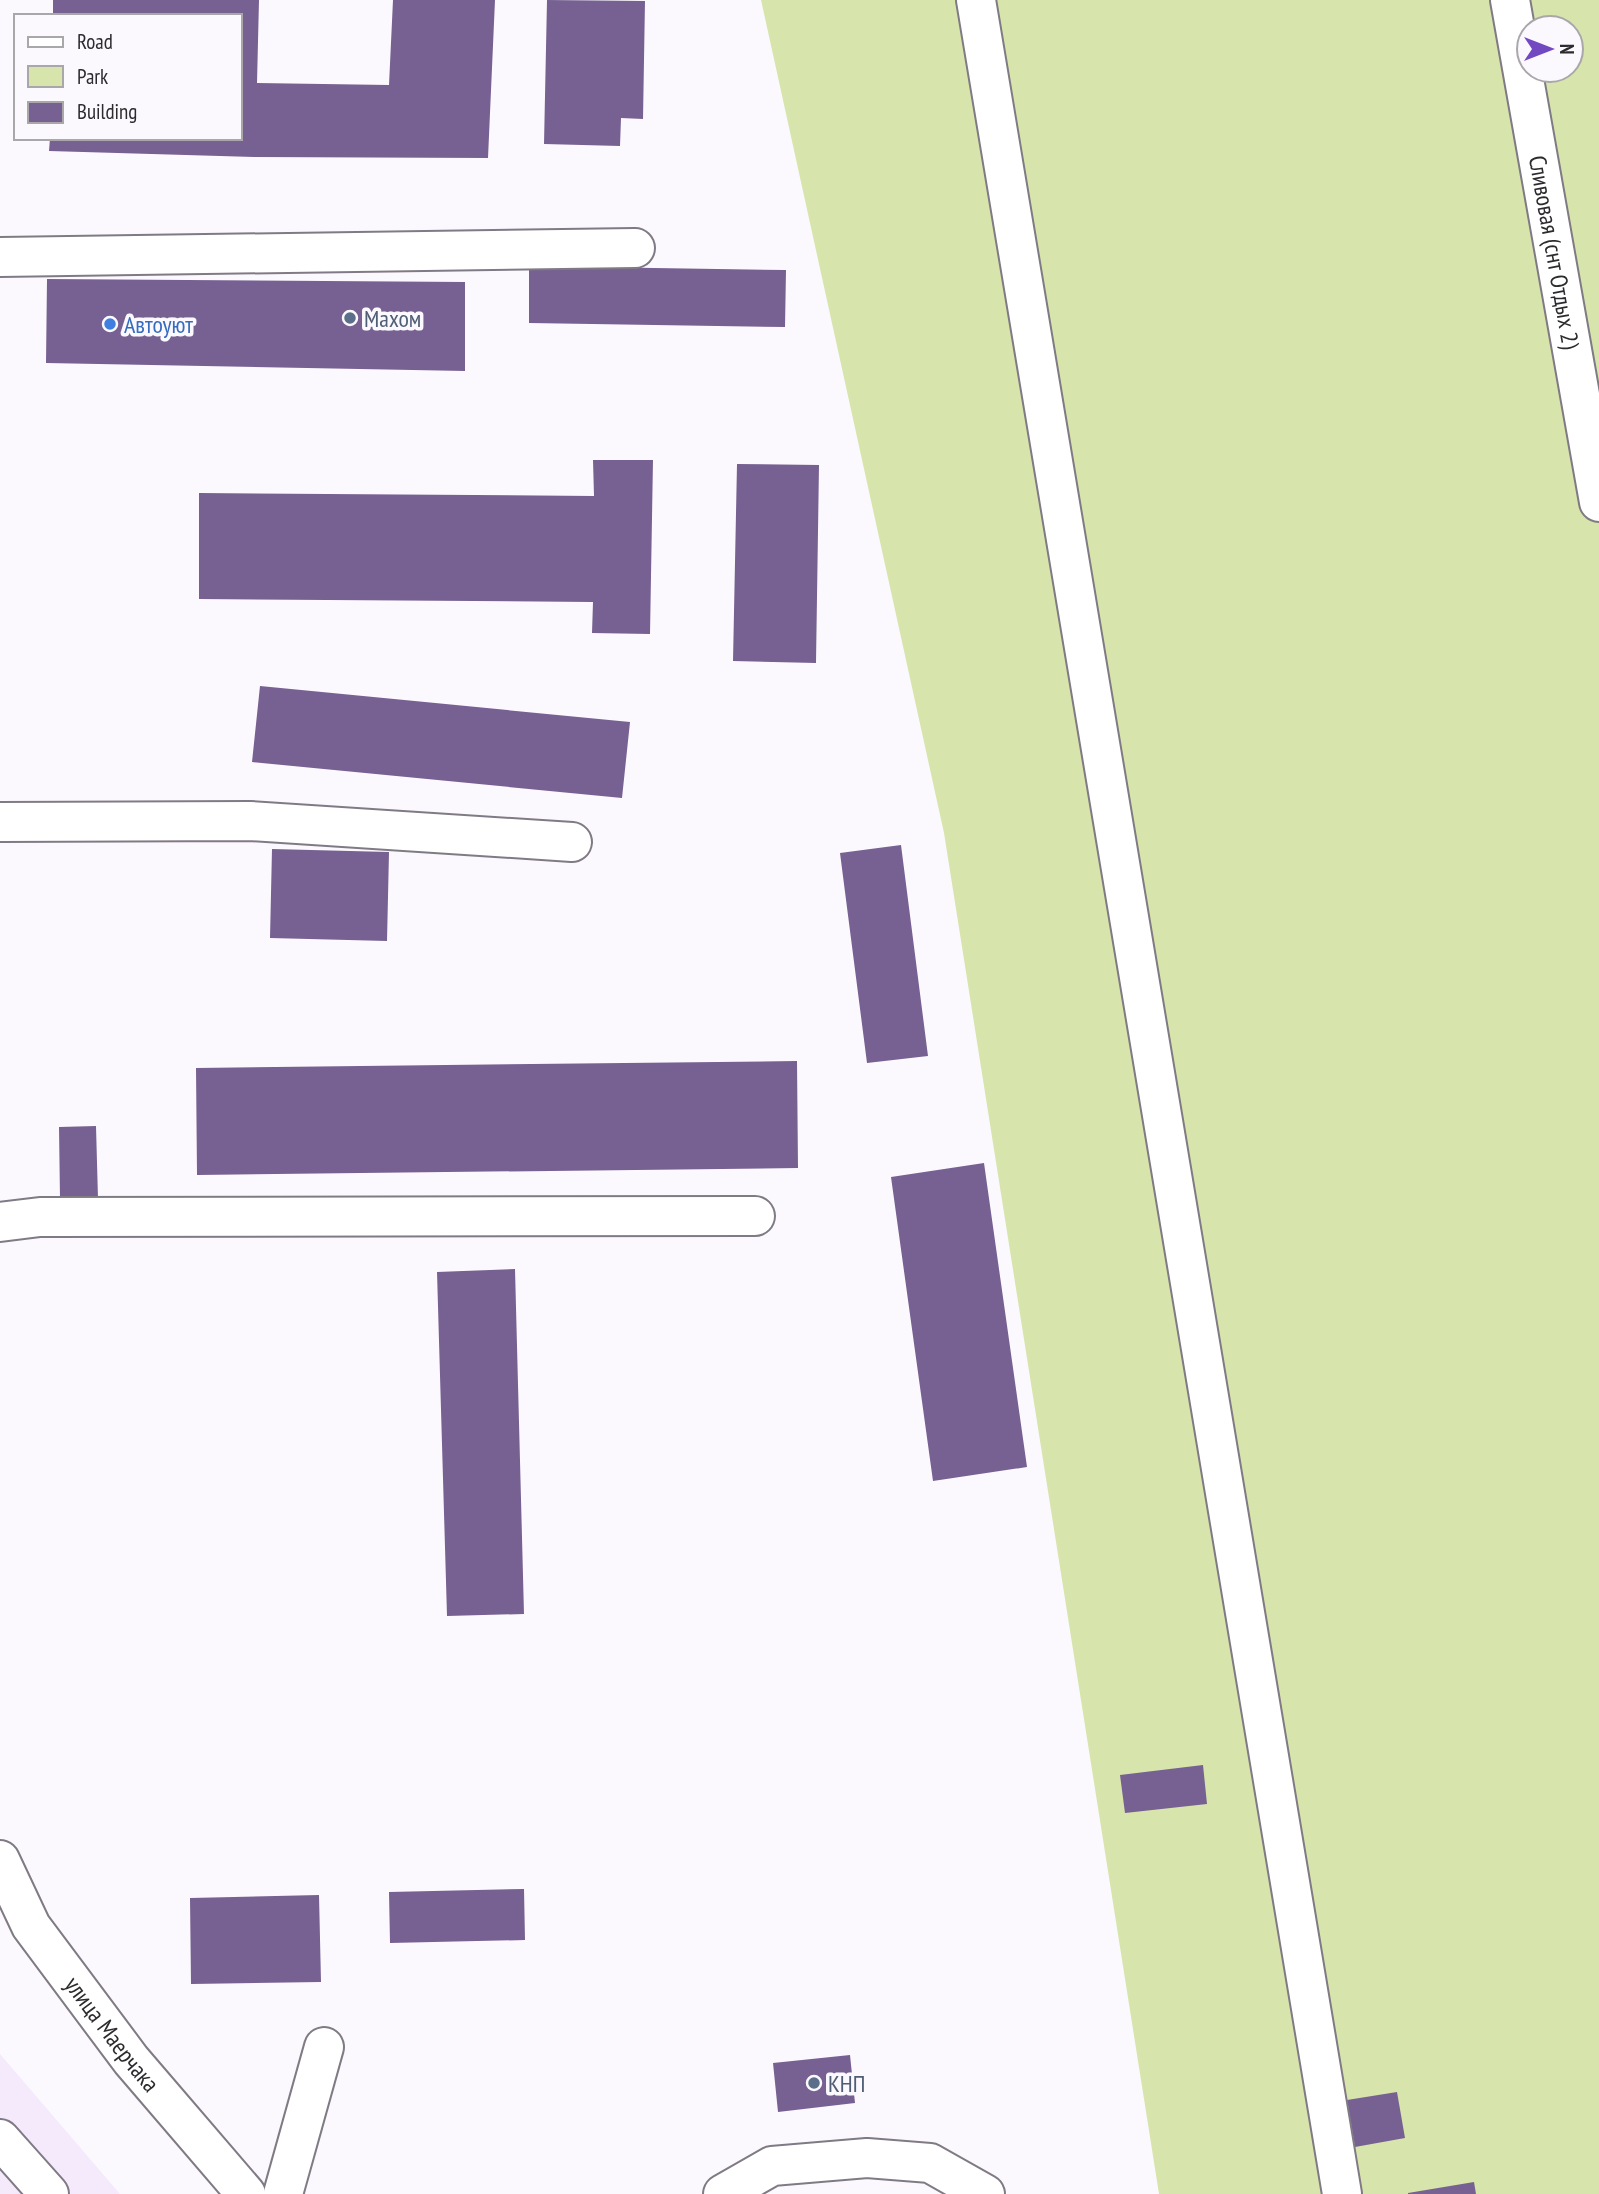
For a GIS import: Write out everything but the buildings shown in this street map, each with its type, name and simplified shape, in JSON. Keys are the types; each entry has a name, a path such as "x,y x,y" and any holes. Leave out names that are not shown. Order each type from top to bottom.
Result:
{"street":[{"path":"976,0 1342,2194"},
{"name":"Сливовая (снт Отдых 2)","path":"1510,0 1599,502"},
{"path":"0,257 635,248"},
{"path":"0,822 250,821 572,842"},
{"path":"0,1222 40,1217 755,1216"},
{"name":"улица Маерчака","path":"0,1860 32,1926 131,2060 246,2194"},
{"path":"283,2194 324,2047"},
{"path":"0,2139 50,2194"},
{"path":"723,2194 772,2166 867,2158 930,2163 985,2194"}],"shaded area":[{"path":"0,2054 120,2194 0,2194"}],"green space":[{"path":"761,0 1599,0 1599,2194 1159,2194 944,833"}],"place":[{"name":"Махом","path":"350,318"},
{"name":"Автоуют","path":"110,324"},
{"name":"КНП","path":"814,2083"}]}
